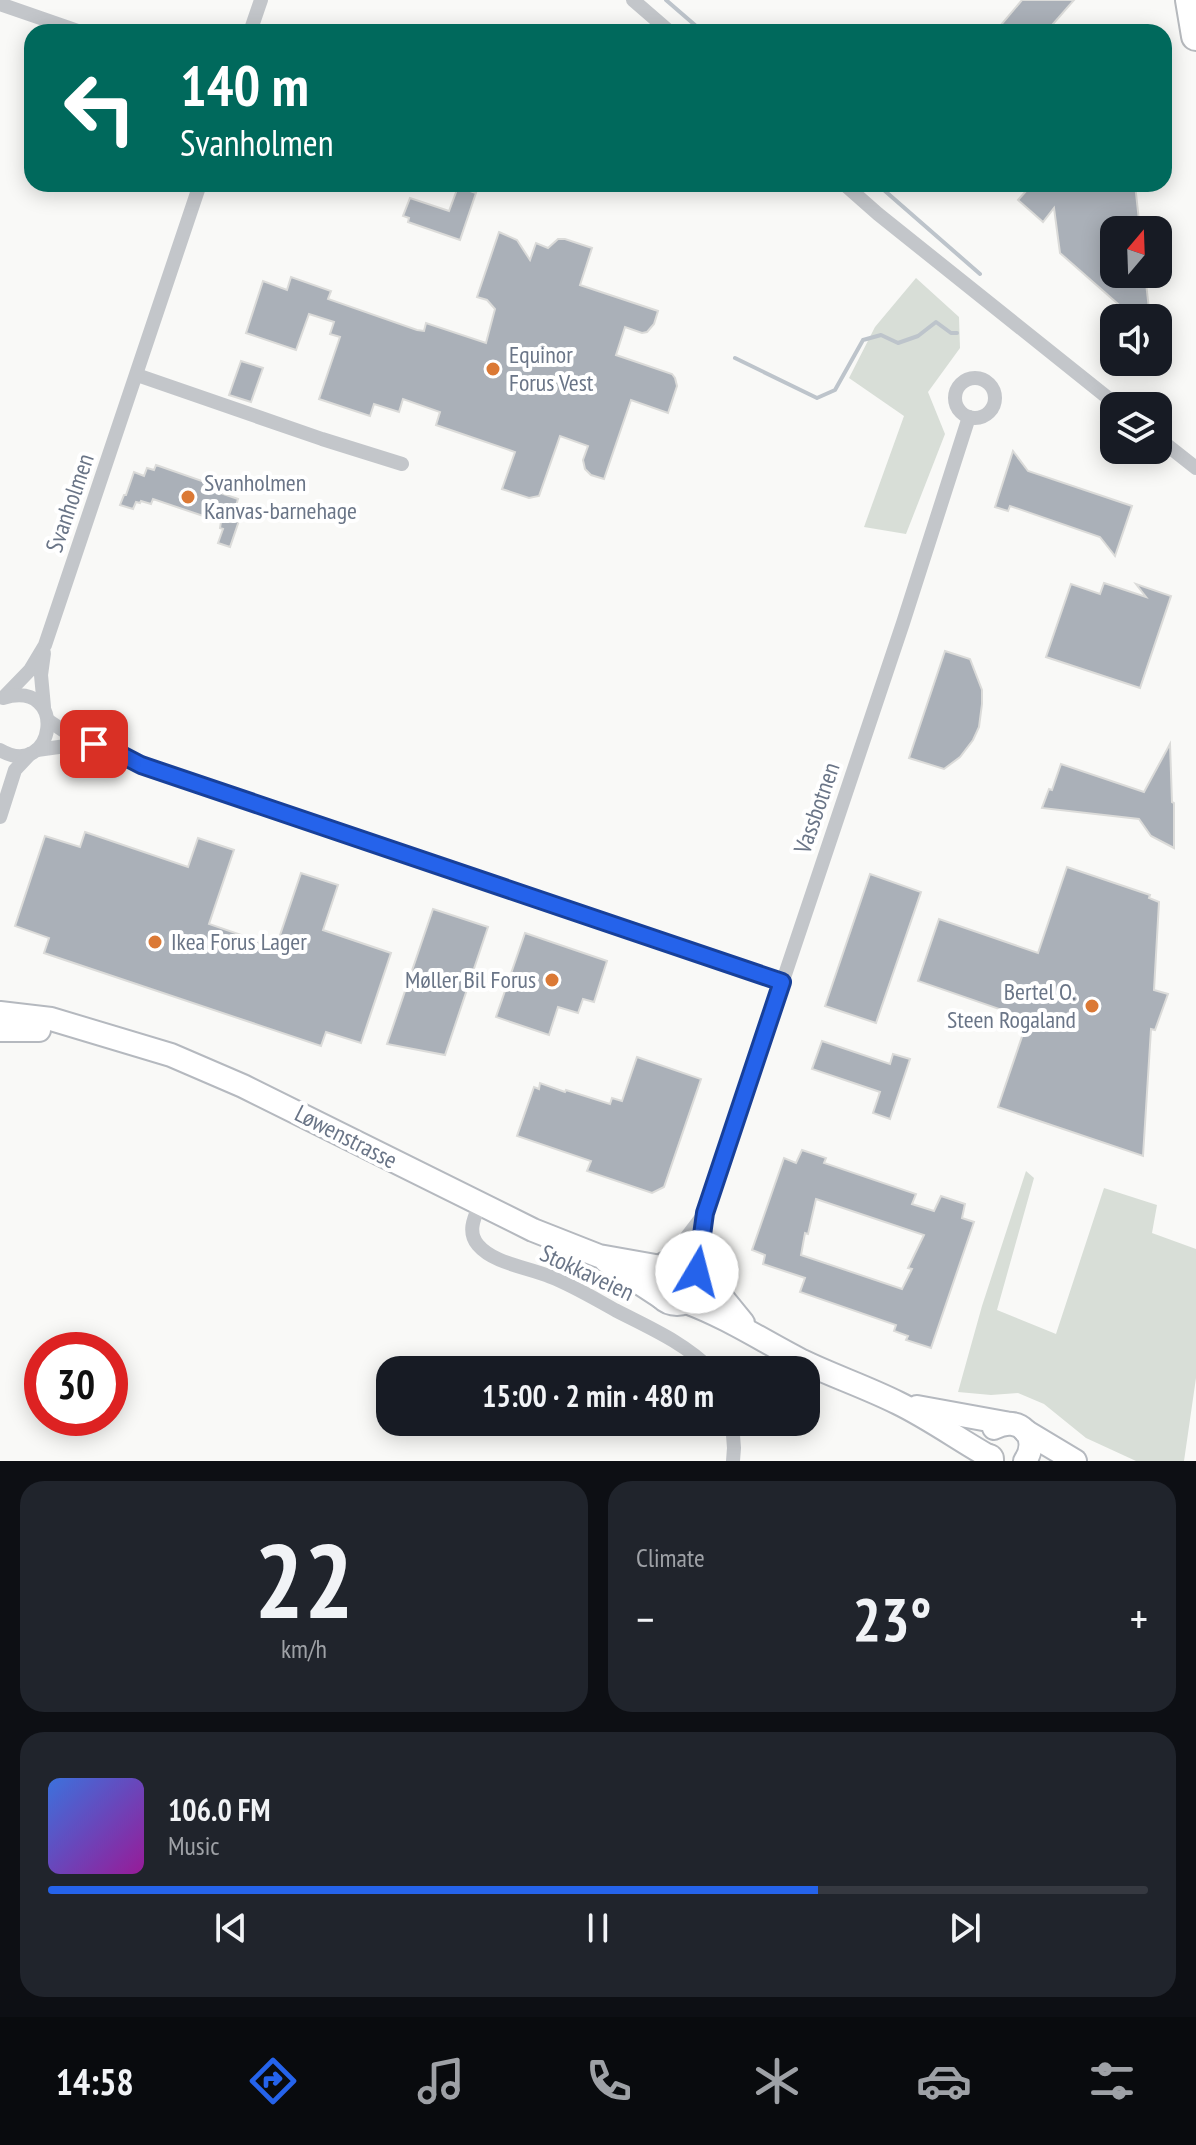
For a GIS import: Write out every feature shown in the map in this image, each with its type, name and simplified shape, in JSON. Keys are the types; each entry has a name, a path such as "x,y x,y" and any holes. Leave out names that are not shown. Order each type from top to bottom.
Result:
{"highway":[{"path":"1190,0 1196,36"}],"main road":[{"name":"Løwenstrasse","path":"0,1013 51,1019 171,1055 206,1069 533,1230 599,1256 661,1297"},
{"name":"Løwenstrasse","path":"0,1030 89,1031"},
{"name":"Løwenstrasse","path":"599,1256 664,1265"},
{"path":"697,1272 698,1290 686,1302 669,1302 657,1290 657,1274 664,1265 681,1260 688,1263 712,1285 749,1330"},
{"path":"686,1302 749,1330 809,1364 900,1403 990,1459"},
{"path":"900,1403 1015,1427 1075,1461"},
{"path":"990,1459 986,1442 988,1435 998,1425 1015,1427 1029,1437 1031,1449 1025,1461"}],"street":[{"path":"253,24 261,0"},
{"path":"633,0 661,24"},
{"path":"0,4 58,24"},
{"name":"Svanholmen","path":"46,714 41,675 45,645 197,192"},
{"path":"853,192 1100,392"},
{"path":"137,375 402,464"},
{"name":"Vassbotnen","path":"697,1272 705,1213 969,417"},
{"path":"1172,449 1196,468"},
{"name":"Svanholmen","path":"2,699 30,670 45,645"},
{"path":"2,699 15,694 26,695 36,700 46,714 70,735 141,765 782,982"},
{"path":"0,817 15,770 44,742 49,732 46,714"},
{"path":"0,750 12,756 66,746 141,765"},
{"name":"Stokkaveien","path":"480,1204 472,1224 473,1237 486,1253 553,1277 683,1346 695,1356"},
{"name":"Vassbotnen","path":"664,1265 705,1213"},
{"path":"733,1436 733,1461"}],"shaded area":[{"path":"916,278 959,317 960,348 928,392 945,434 906,534 864,527 904,416 849,378 875,327"},
{"path":"1026,1171 1034,1178 997,1310 1056,1334 1104,1188 1157,1205 1152,1233 1196,1249 1196,1378 1184,1461 1136,1461 1086,1438 1044,1404 1018,1393 991,1395 958,1392"}],"building":[{"path":"1022,0 1074,0 1053,24 1002,24"},
{"path":"456,192 476,193 460,240 408,222 409,218 403,216 410,198 449,211"},
{"path":"1025,192 1136,192 1138,216 1100,216 1100,288 1147,288 1148,304 1118,304 1060,253 1054,208 1043,222 1018,200"},
{"name":"Equinor Forus Vest","path":"499,232 517,240 530,260 536,243 548,248 558,239 565,239 592,248 580,285 658,311 654,324 647,332 625,327 616,355 672,374 677,386 668,413 631,400 604,479 591,475 585,469 583,460 588,446 560,436 539,496 529,498 502,489 515,452 436,425 440,412 403,399 399,412 374,404 370,416 319,399 340,337 330,334 334,322 309,314 296,350 246,333 263,281 287,290 291,277 331,291 328,299 417,330 424,331 426,323 486,343 495,309 487,300 477,297"},
{"path":"241,361 263,368 251,402 229,395"},
{"path":"1013,451 1028,471 1132,506 1115,556 1100,537 1010,506 1008,511 995,507"},
{"path":"156,465 225,489 223,494 238,499 236,506 243,509 230,547 218,543 223,529 220,528 221,522 153,499 151,504 136,502 133,509 120,505 134,472 144,476 147,468 154,470"},
{"path":"1104,583 1146,597 1136,584 1171,596 1140,688 1046,657 1071,584 1100,594"},
{"path":"945,651 970,659 982,690 982,704 979,727 973,740 960,757 944,769 909,758"},
{"path":"1170,744 1174,848 1151,836 1139,819 1042,808 1061,764 1144,792"},
{"name":"Ikea Forus Lager","path":"85,832 188,867 198,838 234,850 209,924 276,947 301,873 338,885 323,930 391,953 361,1043 326,1032 321,1046 44,953 49,938 15,926 45,836 80,847"},
{"path":"1067,867 1150,895 1149,898 1159,902 1154,990 1168,994 1155,1030 1151,1029 1143,1156 998,1107 1028,1019 918,981 939,919 1038,953"},
{"path":"870,874 921,892 876,1023 825,1006"},
{"path":"433,909 488,927 445,1055 387,1044"},
{"path":"525,933 607,961 594,1002 583,999 578,1013 558,1007 549,1035 496,1017"},
{"path":"822,1041 890,1064 893,1054 910,1059 890,1119 873,1113 880,1092 812,1069"},
{"path":"637,1057 701,1079 664,1187 652,1193 587,1171 591,1161 517,1136 534,1087 539,1089 540,1083 610,1104 612,1098 622,1101"},
{"path":"802,1150 826,1158 824,1163 916,1194 912,1204 934,1211 941,1196 965,1204 962,1218 974,1222 931,1348 906,1340 908,1336 894,1331 896,1325 800,1292 805,1278 763,1264 765,1255 752,1250 784,1158 796,1163","holes":["816,1199 924,1235 902,1289 801,1255"]}],"waterway":[{"path":"666,0 694,24"},
{"path":"886,192 980,274"},
{"path":"735,358 817,398 835,390 863,340 881,335 898,343 918,336 936,322 951,333 957,333"}],"place":[{"name":"Equinor Forus Vest","path":"493,369"},
{"name":"Svanholmen Kanvas-barnehage","path":"188,497"},
{"name":"Ikea Forus Lager","path":"155,942"},
{"name":"Møller Bil Forus","path":"552,980"},
{"name":"Bertel O. Steen Rogaland","path":"1092,1006"}],"route":[{"path":"94,744 141,765 782,982 705,1213 697,1272"}]}
